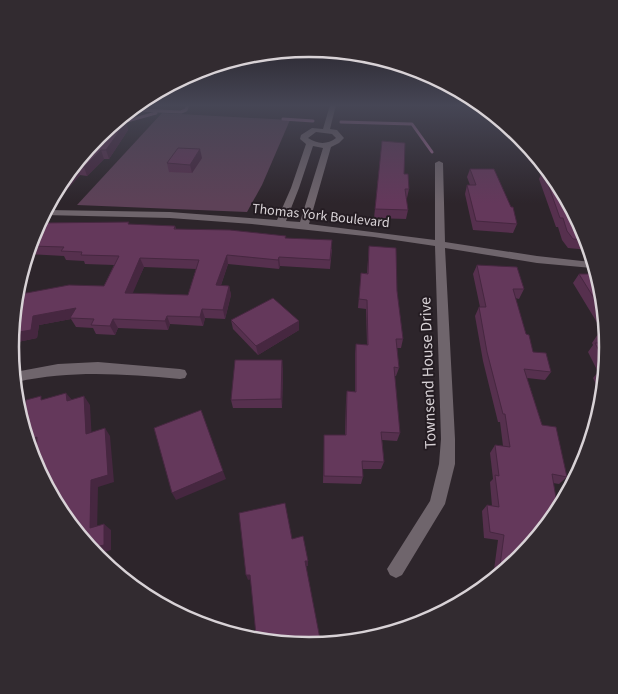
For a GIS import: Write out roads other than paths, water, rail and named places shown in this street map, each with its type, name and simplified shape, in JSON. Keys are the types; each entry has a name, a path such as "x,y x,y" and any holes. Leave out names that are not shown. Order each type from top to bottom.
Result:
{"street":[{"path":"304,137 310,143 328,145 337,142 340,137"},
{"path":"280,223 295,188 310,143"},
{"path":"304,226 328,145"},
{"name":"Townsend House Drive","path":"396,569 437,504 447,464 448,439 440,244 439,163"},
{"name":"Thomas York Boulevard","path":"52,213 190,216 280,223 587,265"},
{"path":"20,376 52,369 90,366 180,374"}],"waterway":[{"path":"422,137 432,152"}]}
